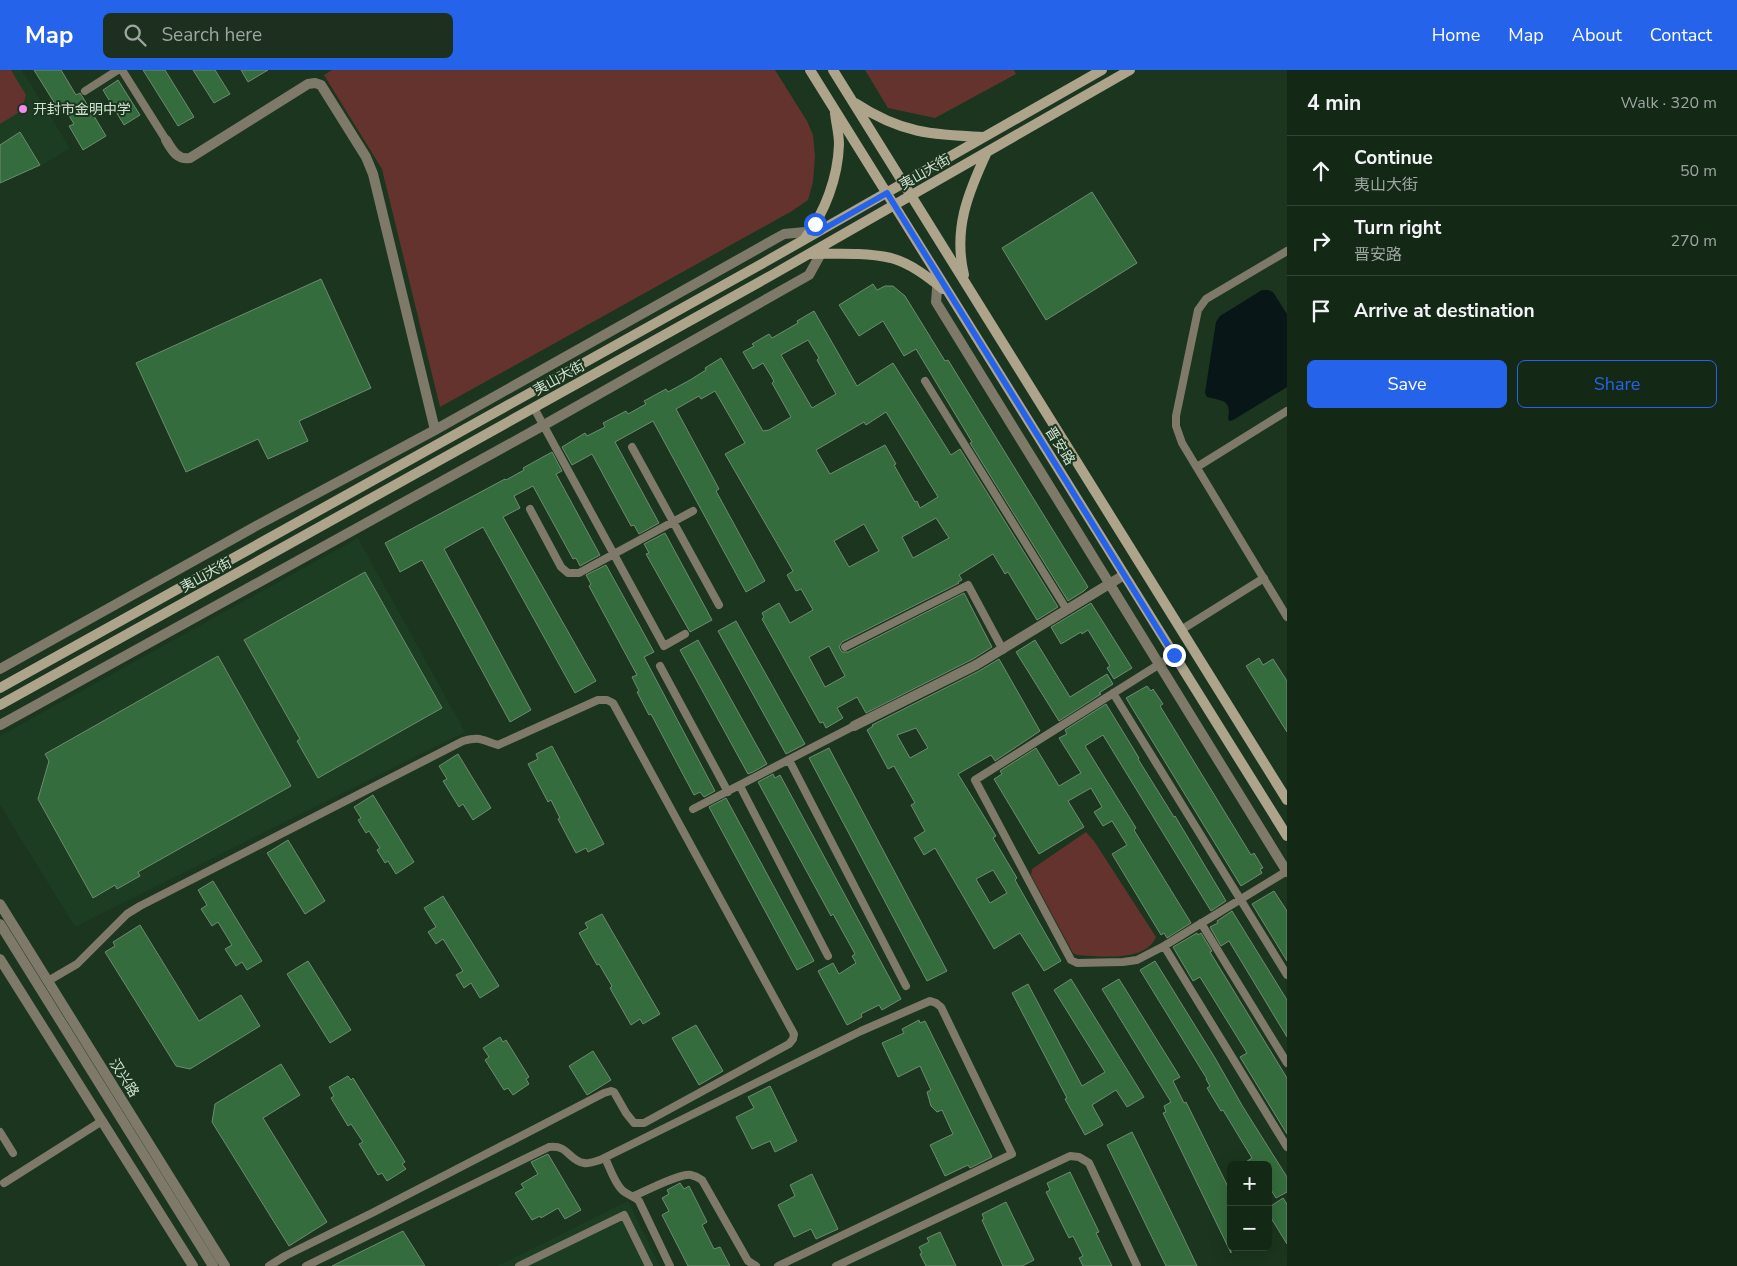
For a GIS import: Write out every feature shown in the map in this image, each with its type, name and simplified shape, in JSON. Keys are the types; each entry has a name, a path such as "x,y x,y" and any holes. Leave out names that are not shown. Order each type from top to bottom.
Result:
{"main road":[{"name":"晋安路","path":"810,70 887,193 938,281 950,295 1287,836"},
{"name":"晋安路","path":"833,70 1287,800"},
{"name":"夷山大街","path":"0,688 803,240 815,231 887,193 1102,70"},
{"name":"夷山大街","path":"0,705 827,244 1130,70"},
{"path":"852,101 870,113 914,131 941,135 985,137"},
{"path":"815,231 837,164 839,143 835,110"},
{"path":"966,284 960,251 964,212 970,189 987,152"},
{"path":"809,254 865,254 892,258 938,281"}],"street":[{"path":"166,140 175,154 184,159 190,158 308,84 315,83 321,85 366,157 373,174 435,430"},
{"path":"0,669 256,526 435,430 784,234 815,231"},
{"path":"0,725 544,425 809,275 827,244"},
{"path":"938,281 936,302 1287,872"},
{"path":"854,726 1003,650 1124,575"},
{"name":"汉兴路","path":"0,904 225,1266"},
{"name":"汉兴路","path":"0,924 213,1266"},
{"path":"0,959 193,1266"}],"lane":[{"path":"85,91 118,70"},
{"path":"122,70 166,140"},
{"path":"1287,250 1206,299 1198,310 1176,416 1176,426 1182,442 1287,616"},
{"path":"925,380 1067,610"},
{"path":"534,408 664,646 685,634"},
{"path":"1197,467 1287,411"},
{"path":"632,447 719,606"},
{"path":"530,509 561,567 568,572 579,573 693,511"},
{"path":"1181,630 1264,578"},
{"path":"846,647 968,584 1003,650"},
{"path":"1174,655 975,780 1071,960 1077,963 1137,960 1164,946 1287,872"},
{"path":"660,666 728,792"},
{"path":"1113,693 1287,975"},
{"path":"48,981 77,964 127,914 140,906 462,741 481,738 498,745 598,700 607,700 613,703 794,1034 794,1039 789,1044 644,1122 634,1123 614,1092 604,1093 268,1266"},
{"path":"693,810 854,726"},
{"path":"789,760 906,986"},
{"path":"740,786 828,956"},
{"path":"1201,923 1287,1063"},
{"path":"1164,946 1287,1147"},
{"path":"306,1266 549,1147 556,1146 566,1150 577,1160 585,1164 605,1158 861,1031 930,1001 936,1003 941,1007 1012,1154 778,1266"},
{"path":"4,1183 102,1121"},
{"path":"0,1132 13,1153"},
{"path":"836,1266 1070,1156 1079,1157 1089,1163 1137,1266"},
{"path":"605,1158 619,1187 639,1201 670,1266"},
{"path":"634,1196 680,1177 696,1176 702,1180 748,1261 756,1266"},
{"path":"519,1266 624,1215 649,1266"}],"shaded area":[{"name":"开封市金明中学","path":"0,70 22,70 70,148 41,166 0,184"},
{"path":"0,70 11,70 26,95 21,111 0,124"},
{"path":"332,70 775,70 807,121 813,135 815,156 813,182 808,200 792,211 440,407 382,169 324,75"},
{"path":"865,70 1014,70 1016,74 935,118 888,108"},
{"path":"1262,290 1273,292 1287,314 1287,387 1230,421 1228,419 1229,408 1227,404 1221,400 1207,397 1205,393 1216,322 1220,316"},
{"path":"358,538 465,732 75,927 0,805 0,736"},
{"path":"1086,832 1094,841 1156,937 1142,951 1109,957 1077,955 1073,953 1031,875 1032,869"},
{"path":"628,1201 660,1266 497,1266"}],"building":[{"path":"34,70 61,70 76,95 80,93 106,136 83,150 69,126 74,124 62,104 57,107"},
{"path":"143,70 165,70 194,117 178,126"},
{"path":"193,70 215,70 230,94 214,103"},
{"path":"241,70 268,70 248,82"},
{"path":"118,80 140,115 124,125 103,90"},
{"path":"20,132 40,165 0,183 0,145"},
{"path":"1092,192 1137,263 1046,320 1002,248"},
{"path":"321,279 371,388 299,421 308,441 268,459 258,439 186,472 136,363"},
{"path":"873,284 877,290 885,286 893,286 905,296 945,361 948,360 1088,587 1084,591 1068,601 970,443 972,442 916,349 904,356 883,321 859,336 839,305"},
{"path":"814,311 857,386 893,363 951,455 960,449 1058,607 1037,620 1008,572 1005,574 993,554 959,575 962,580 959,583 842,642 839,647 842,652 848,652 964,593 992,647 973,659 866,713 857,697 837,708 843,718 826,728 823,722 820,723 762,619 764,617 762,613 779,603 790,623 813,610 801,589 796,591 787,575 793,571 725,454 745,443 715,391 701,399 699,396 676,409 719,489 716,491 765,581 746,592 653,421 615,442 659,523 639,534 634,525 631,526 592,454 572,465 562,447 585,433 587,436 605,427 603,423 626,411 628,414 646,404 644,401 666,389 668,392 690,380 721,358 763,431 769,430 791,417 763,363 753,369 743,352 769,334 772,338 798,323 797,321","holes":["808,340 836,394 812,408 781,355","886,412 938,497 920,508 894,465 896,464 885,445 830,474 816,450 864,422 866,425","936,518 949,538 913,558 902,537","864,524 879,551 849,567 834,541","829,646 845,676 825,687 809,657"]},
{"path":"552,452 562,471 556,474 600,555 580,566 576,558 573,559 533,486 514,496 520,508 503,517 596,681 575,693 483,527 444,549 531,710 510,722 422,560 400,572 385,543 506,480"},
{"path":"665,533 712,620 690,632 646,554 649,553 644,544"},
{"path":"606,565 654,652 644,657 715,791 704,797 700,792 694,795 651,714 649,715 637,692 639,691 632,677 637,675 589,586 591,584 586,575"},
{"path":"365,572 442,708 318,778 297,741 300,739 244,640"},
{"path":"1091,603 1132,668 1114,679 1107,668 1110,666 1088,630 1061,644 1051,627"},
{"path":"736,621 805,744 786,754 718,631"},
{"path":"698,640 767,764 748,774 680,650"},
{"path":"1035,640 1070,697 1107,674 1113,684 1059,721 1016,652"},
{"path":"218,656 291,786 138,872 140,876 117,889 115,885 93,898 38,799 49,761 45,754"},
{"path":"1259,658 1263,665 1273,659 1287,681 1287,732 1246,666"},
{"path":"999,659 1040,731 995,761 991,755 958,774 996,836 993,838 1017,878 1015,880 1061,961 1044,971 1020,933 994,949 935,848 924,855 914,838 925,831 911,805 915,803 894,766 888,769 867,730 872,725","holes":["916,728 928,748 910,758 897,735","993,870 1007,893 990,903 976,879"]},
{"path":"1147,686 1151,691 1153,689 1163,704 1160,706 1251,855 1254,853 1263,868 1260,869 1262,873 1241,886 1126,698"},
{"path":"1106,704 1226,901 1211,911 1103,735 1085,746 1136,828 1134,830 1191,923 1167,938 1164,933 1161,935 1112,854 1127,845 1112,821 1103,826 1094,812 1102,807 1091,788 1068,801 1084,827 1039,854 994,779 1002,774 1000,771 1036,748 1059,786 1081,773 1059,738 1067,734 1065,730"},
{"path":"552,746 604,844 588,852 586,848 576,853 558,819 560,818 551,800 548,802 528,764 538,759 536,754"},
{"path":"829,748 947,971 927,981 809,758"},
{"path":"458,754 491,808 473,820 463,804 459,807 443,781 447,779 439,766"},
{"path":"773,774 775,778 780,775 901,999 882,1010 879,1005 861,1014 862,1017 847,1025 818,971 833,963 839,974 856,963 852,956 855,954 833,914 831,916 758,782"},
{"path":"373,795 414,862 396,874 388,861 385,863 377,850 380,848 369,831 366,833 358,820 361,818 354,807"},
{"path":"726,798 814,961 797,970 709,807"},
{"path":"288,840 325,901 305,914 267,853"},
{"path":"213,881 262,961 247,970 242,962 236,966 225,949 232,945 218,922 212,926 201,909 207,905 198,890"},
{"path":"1274,891 1287,911 1287,961 1252,904"},
{"path":"443,896 499,986 480,998 471,983 464,988 456,975 463,971 443,939 436,944 428,932 436,927 424,908"},
{"path":"1232,911 1287,1000 1287,1037 1229,941 1221,946 1210,927"},
{"path":"602,914 660,1014 643,1024 640,1019 631,1025 610,988 612,986 599,964 597,965 579,933 588,928 585,923"},
{"path":"140,925 199,1021 241,995 260,1026 190,1069 176,1066 105,952 115,946 113,942"},
{"path":"1197,933 1198,935 1201,933 1212,951 1210,952 1287,1078 1287,1134 1240,1057 1247,1053 1200,977 1193,981 1173,947"},
{"path":"308,961 351,1030 330,1043 287,974"},
{"path":"1155,961 1287,1177 1287,1192 1276,1198 1272,1192 1272,1161 1247,1161 1252,1158 1223,1110 1221,1111 1207,1088 1210,1086 1207,1079 1140,970"},
{"path":"1071,979 1144,1097 1127,1107 1116,1090 1092,1105 1103,1125 1085,1135 1012,993 1028,984 1082,1086 1105,1072 1054,990"},
{"path":"1119,979 1180,1077 1173,1081 1184,1103 1186,1102 1227,1185 1227,1245 1163,1113 1166,1112 1164,1106 1171,1102 1102,989"},
{"path":"919,1020 920,1023 925,1021 992,1157 970,1168 968,1165 945,1176 930,1145 953,1134 942,1110 937,1112 931,1106 927,1092 931,1090 920,1066 898,1077 882,1043 904,1033 902,1029"},
{"path":"696,1025 723,1071 699,1085 672,1038"},
{"path":"500,1037 503,1042 506,1040 529,1077 526,1079 529,1084 513,1095 508,1088 504,1090 485,1060 489,1057 483,1048"},
{"path":"593,1051 611,1080 587,1095 569,1066"},
{"path":"281,1064 300,1095 263,1118 327,1222 289,1246 212,1122 215,1104"},
{"path":"348,1076 351,1080 353,1078 405,1162 402,1164 406,1169 387,1181 382,1173 378,1175 359,1144 363,1142 351,1124 348,1126 331,1098 334,1096 329,1087"},
{"path":"770,1086 797,1141 775,1152 770,1141 752,1149 736,1117 754,1108 748,1097"},
{"path":"1132,1132 1197,1266 1166,1266 1107,1145"},
{"path":"548,1154 581,1210 565,1219 558,1208 541,1218 540,1216 532,1220 515,1193 524,1188 521,1184 538,1174 531,1162"},
{"path":"1070,1172 1099,1232 1096,1233 1112,1266 1083,1266 1079,1258 1083,1256 1073,1236 1069,1238 1046,1192 1050,1190 1047,1183"},
{"path":"812,1174 838,1229 816,1239 811,1229 794,1237 778,1205 795,1196 790,1185"},
{"path":"680,1183 684,1189 689,1186 707,1222 702,1225 714,1249 720,1247 730,1266 688,1266 662,1215 669,1211 662,1198 669,1194 667,1190"},
{"path":"1283,1198 1287,1204 1287,1244 1272,1220 1272,1205"},
{"path":"1006,1202 1034,1260 1022,1266 1003,1266 982,1220 984,1219 982,1214"},
{"path":"403,1231 425,1266 332,1266"},
{"path":"940,1232 956,1266 926,1266 920,1254 922,1253 919,1247 929,1242 927,1238"}],"place":[{"name":"开封市金明中学","path":"23,109"}],"route":[{"path":"815,224 810,232 820,231 887,193 1174,655"}]}
